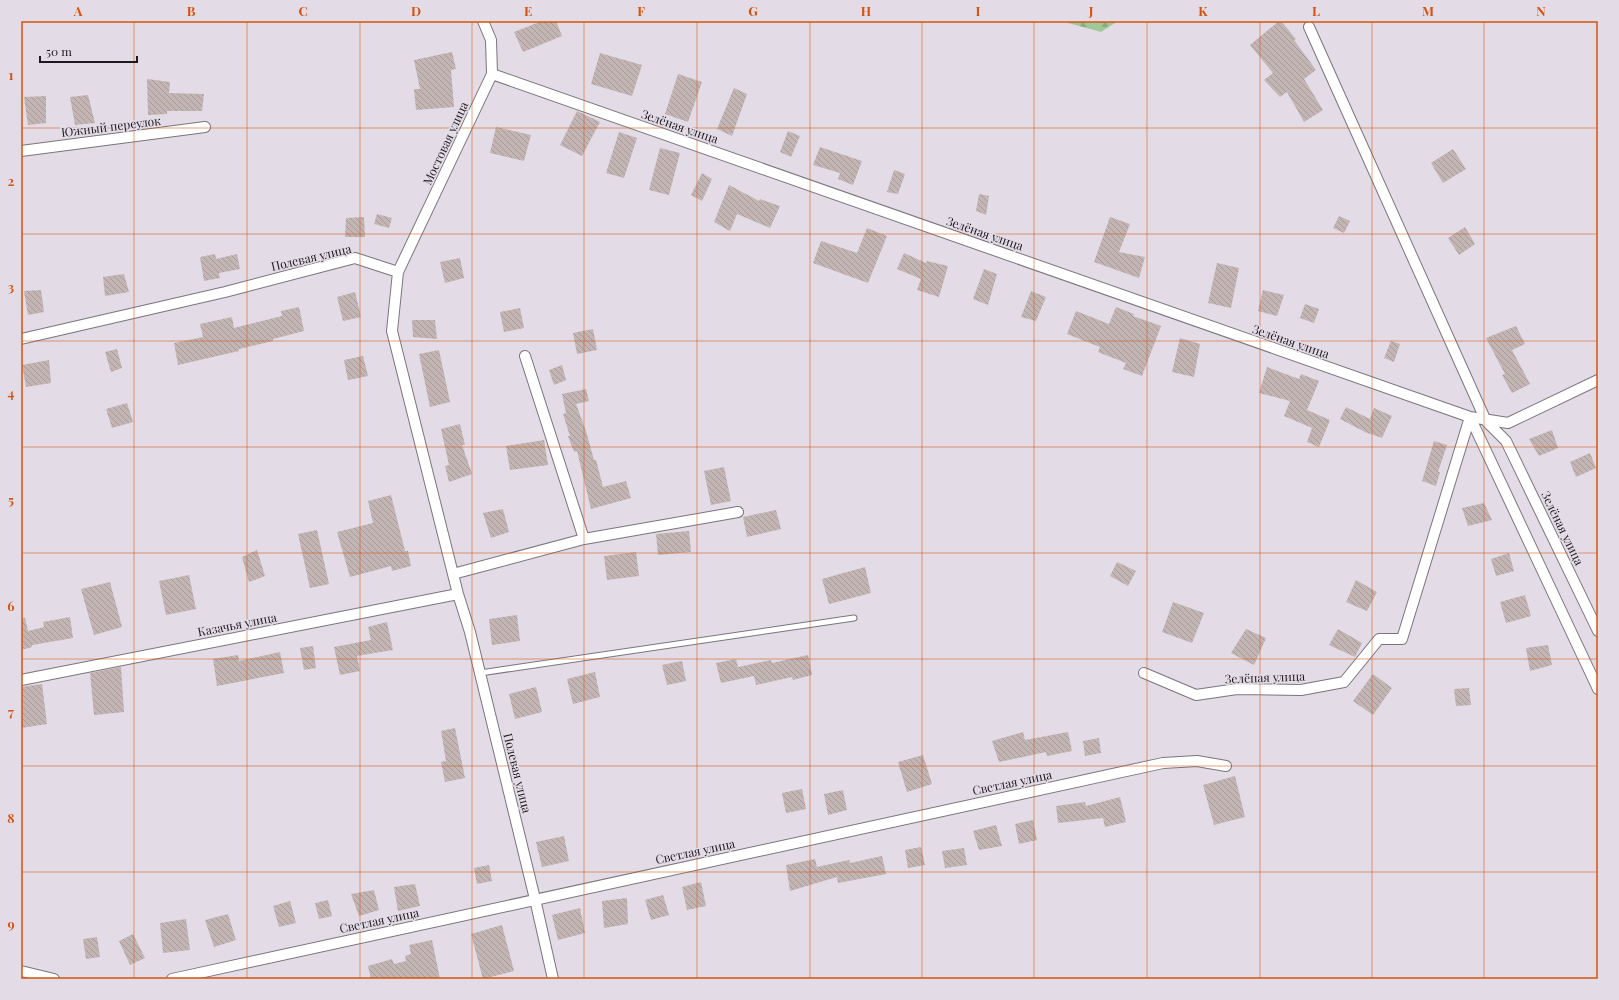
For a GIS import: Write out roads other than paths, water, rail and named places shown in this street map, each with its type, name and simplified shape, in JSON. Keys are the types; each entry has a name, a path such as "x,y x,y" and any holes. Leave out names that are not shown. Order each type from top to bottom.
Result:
{"street":[{"name":"Мостовая улица","path":"398,272 492,74 491,40 483,21"},
{"name":"Зелёная улица","path":"1310,24 1486,421 1506,441 1598,631"},
{"name":"Зелёная улица","path":"492,74 1470,417 1486,421 1508,423 1598,380"},
{"name":"Южный переулок","path":"21,151 205,127"},
{"name":"Полевая улица","path":"21,338 224,292 355,258 398,272 392,330 458,594 470,632 553,979"},
{"path":"525,356 584,539"},
{"name":"Зелёная улица","path":"1144,673 1196,695 1237,689 1301,690 1344,682 1379,639 1402,639 1470,417"},
{"path":"1470,417 1598,689"},
{"path":"453,574 584,539 738,512"},
{"name":"Казачья улица","path":"21,680 458,594"},
{"name":"Светлая улица","path":"172,979 1163,763 1198,761 1226,766"},
{"path":"21,971 54,979"}],"lane":[{"path":"480,673 854,618"}]}
